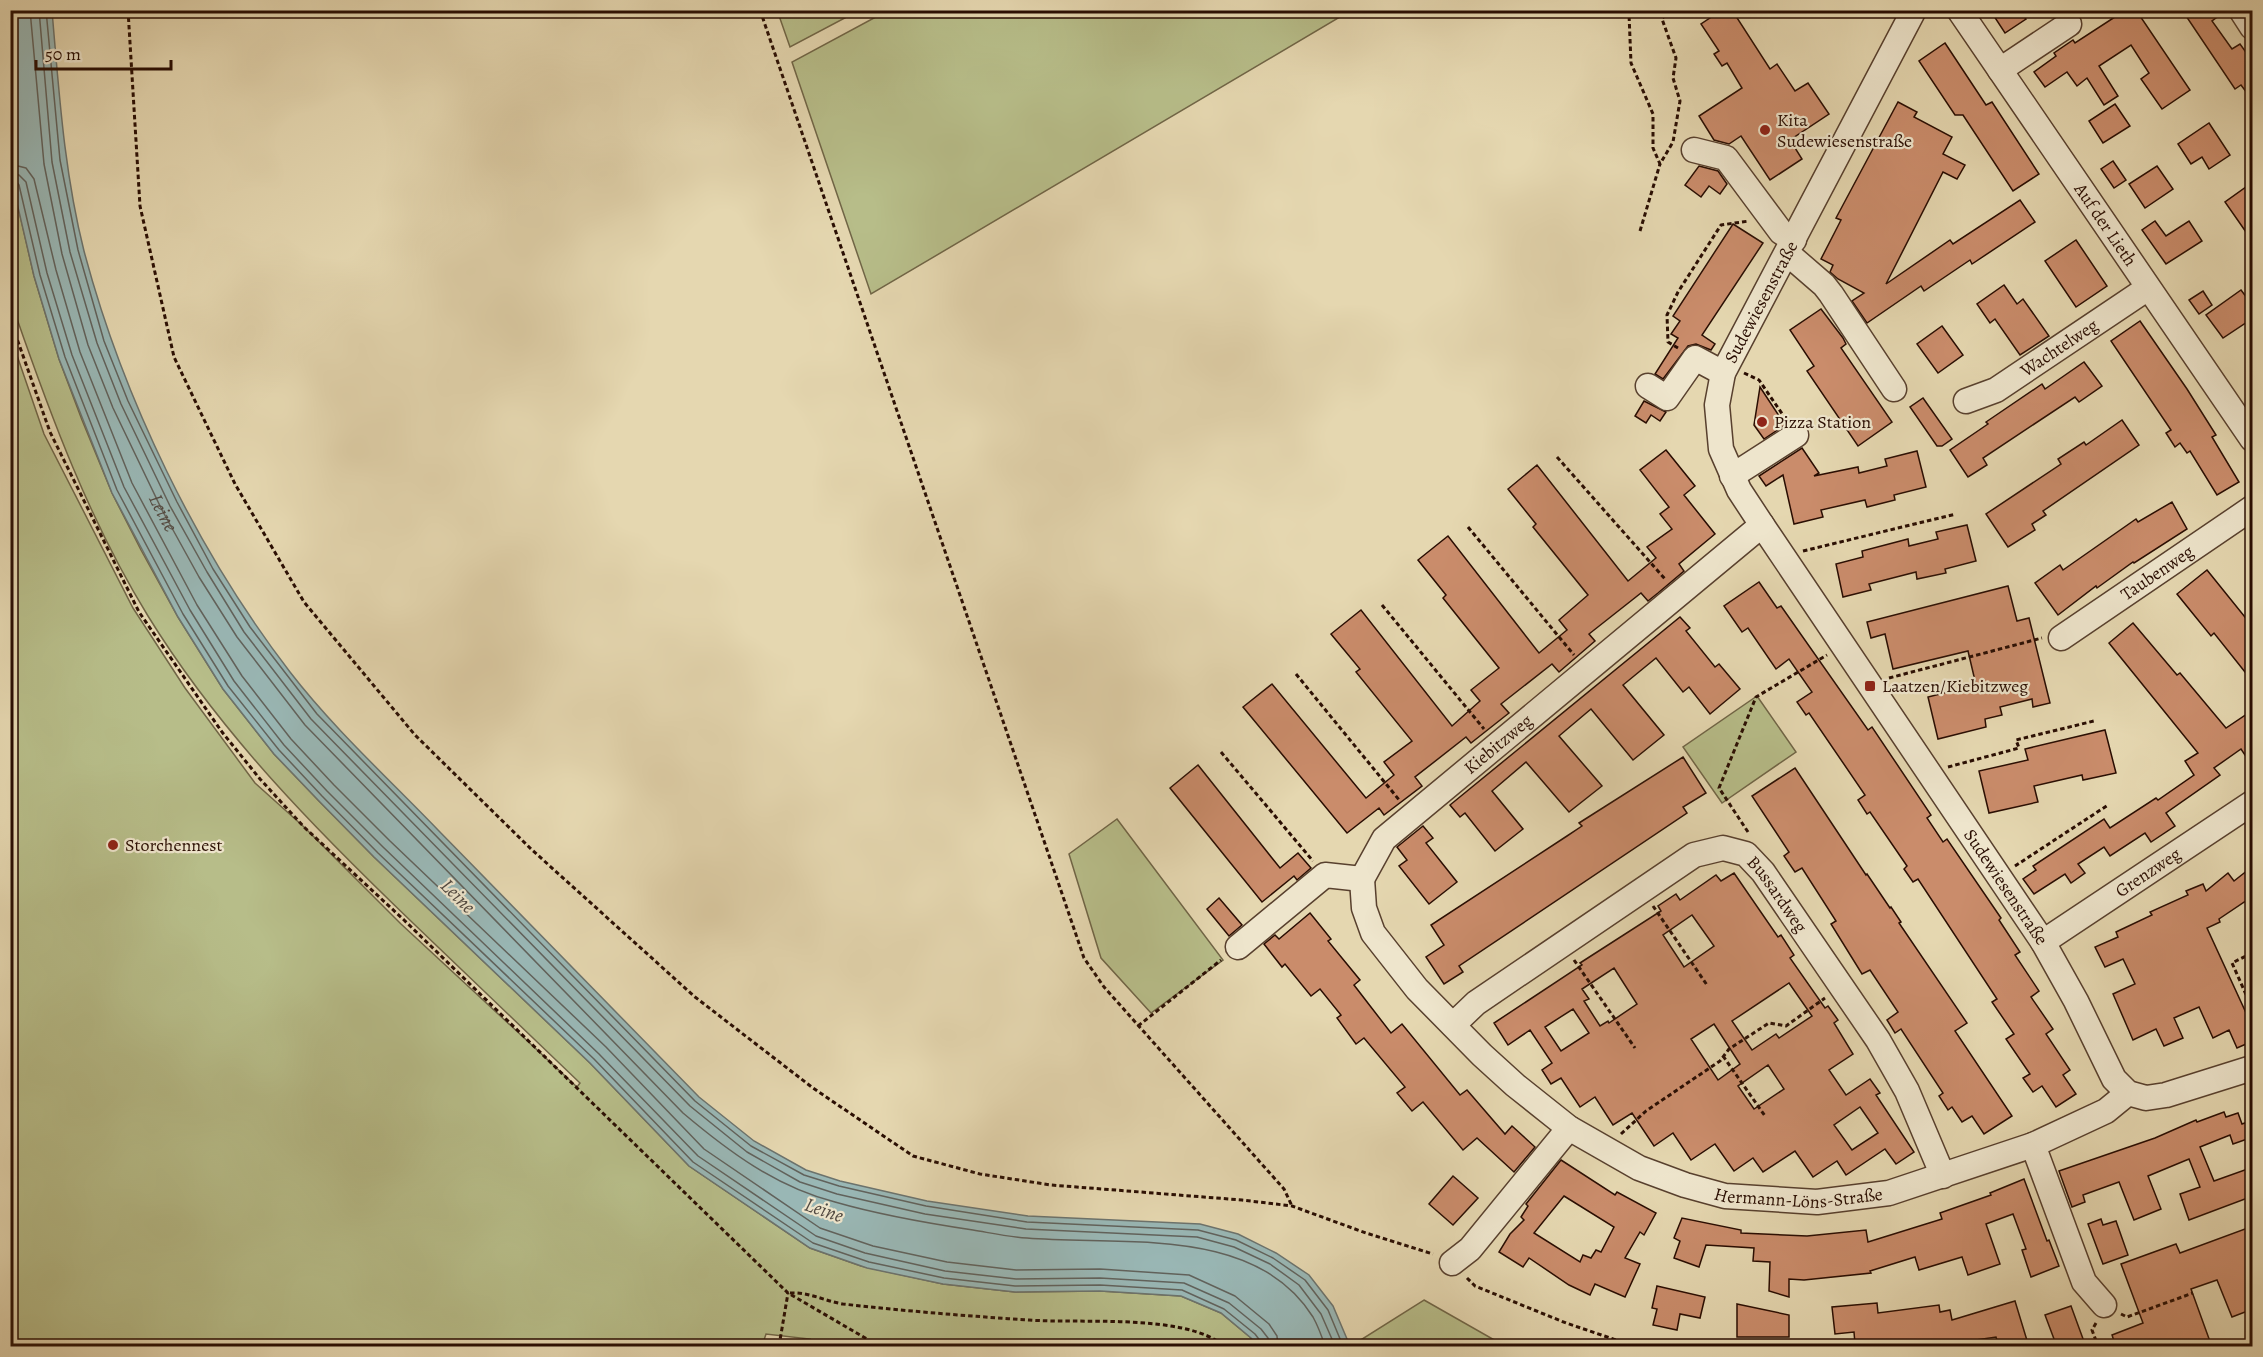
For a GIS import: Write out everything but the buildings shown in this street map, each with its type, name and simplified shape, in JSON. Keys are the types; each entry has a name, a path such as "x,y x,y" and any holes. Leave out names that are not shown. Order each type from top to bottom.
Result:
{"street":[{"name":"Sudewiesenstraße","path":"1914,10 1725,369 1717,405 1721,449 1732,476 1762,525 2043,942 2076,1001 2114,1078 2128,1093"},
{"name":"Auf der Lieth","path":"1959,10 2253,439"},
{"path":"2241,10 2253,27"},
{"path":"2000,70 2069,24"},
{"path":"1694,150 1726,158 1791,247 1828,290 1894,389"},
{"name":"Wachtelweg","path":"1966,401 1996,390 2148,288"},
{"path":"1648,386 1667,399 1695,358 1725,369"},
{"path":"1732,476 1796,435"},
{"name":"Taubenweg","path":"2061,638 2253,508"},
{"name":"Kiebitzweg","path":"1362,879 1383,839 1762,525"},
{"name":"Grenzweg","path":"2043,942 2253,803"},
{"name":"Bussardweg","path":"1453,1024 1476,1003 1694,855 1723,848 1746,854 1763,872 1878,1040 1907,1091 1943,1176"},
{"path":"1238,947 1325,875 1362,879"},
{"name":"Hermann-Löns-Straße","path":"1362,879 1364,908 1373,933 1417,989 1515,1085 1569,1128 1604,1150 1638,1168 1685,1185 1725,1196 1817,1202 1889,1192 2033,1145 2106,1112 2128,1093"},
{"path":"2128,1093 2146,1098 2166,1095 2253,1068"},
{"path":"1452,1263 1470,1249 1569,1128"},
{"path":"2033,1145 2084,1282 2104,1305"}],"path":[{"path":"128,10 140,206 174,357 235,483 304,602 415,735 531,849 695,997 813,1088 913,1156 980,1174 1051,1185 1292,1206 1284,1189 1104,987 1083,958 760,10"},
{"path":"1640,231 1660,164 1673,142 1680,101 1673,78 1676,58 1662,19 1668,10"},
{"path":"1628,12 1631,63 1653,114 1653,148 1660,164"},
{"path":"1695,358 1668,342 1666,315 1721,225 1735,222 1747,223 1764,207"},
{"path":"10,319 50,432 134,602 222,732 260,779 304,828 404,920 788,1293 879,1347"},
{"path":"1725,369 1759,380 1796,435"},
{"path":"1557,456 1678,594"},
{"path":"1783,556 1956,514"},
{"path":"1468,526 1587,670"},
{"path":"1382,605 1497,745"},
{"path":"1870,686 1898,674 2044,638 2061,638"},
{"path":"1746,854 1749,834 1719,788 1756,697 1842,644"},
{"path":"1296,674 1412,815"},
{"path":"1931,777 1952,764 2019,748 2016,740 2094,721"},
{"path":"1221,752 1325,875"},
{"path":"1999,877 2108,804"},
{"path":"1642,890 1707,985"},
{"path":"1563,944 1635,1048"},
{"path":"1138,1026 1238,947"},
{"path":"2253,953 2232,963 2253,1008"},
{"path":"1604,1150 1646,1111 1720,1061 1729,1049 1768,1023 1786,1026 1841,987"},
{"path":"1723,1056 1765,1116"},
{"path":"779,1347 788,1293"},
{"path":"788,1293 801,1293 840,1303 1030,1320 1164,1324 1200,1332 1224,1347"},
{"path":"2104,1305 2127,1317 2193,1293"}],"green space":[{"path":"777,10 858,10 858,11 790,47"},
{"path":"887,11 1350,11 871,294 792,62"},
{"path":"10,171 34,276 59,359 112,493 178,617 223,689 274,754 318,800 374,857 590,1063 689,1166 810,1248 861,1266 943,1284 1015,1292 1100,1291 1181,1296 1221,1313 1251,1338 1257,1346 806,1346 810,1339 766,1334 762,1346 11,1346 11,338 44,434 133,608 185,688 255,783 304,827 401,924 577,1087 580,1083 378,889 271,779 206,700 148,616 108,544 73,468 15,313 10,291"},
{"path":"1757,696 1796,752 1722,803 1683,747"},
{"path":"1117,819 1223,960 1151,1013 1101,958 1069,854"},
{"path":"1424,1300 1505,1346 1351,1346"}],"water":[{"name":"Leine","path":"10,11 52,11 63,131 72,191 84,251 100,306 142,417 194,524 224,576 290,672 325,713 699,1097 754,1141 806,1170 840,1181 927,1201 1028,1216 1200,1224 1238,1234 1276,1253 1309,1275 1333,1306 1350,1346 1257,1346 1251,1338 1221,1313 1181,1296 1100,1291 1015,1292 943,1284 867,1268 810,1248 689,1166 590,1063 374,857 274,754 223,689 178,617 112,493 59,359 34,276 13,186 10,171"}],"place":[{"name":"Kita Sudewiesenstraße","path":"1765,130"},
{"name":"Pizza Station","path":"1762,422"},
{"name":"Laatzen/Kiebitzweg","path":"1870,686"},
{"name":"Storchennest","path":"113,845"}]}
